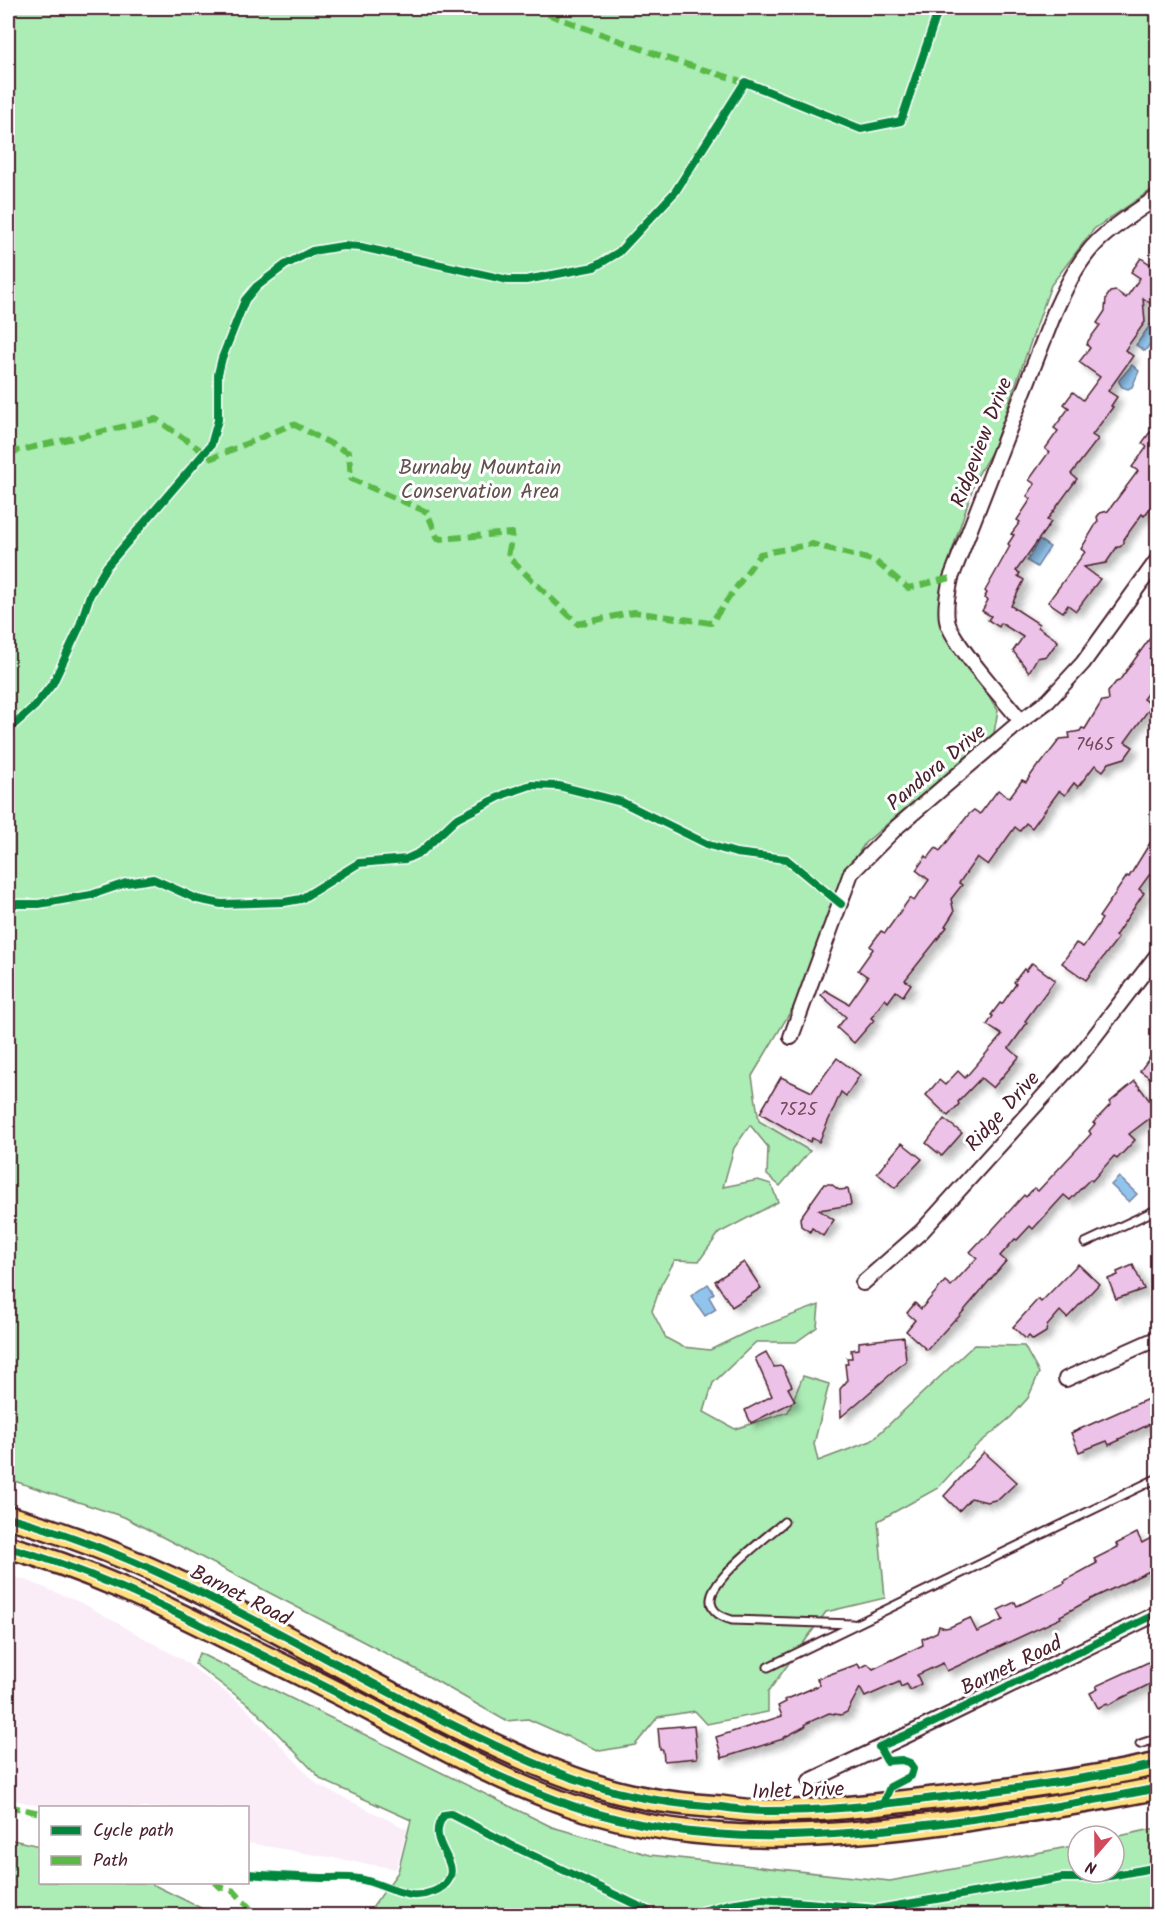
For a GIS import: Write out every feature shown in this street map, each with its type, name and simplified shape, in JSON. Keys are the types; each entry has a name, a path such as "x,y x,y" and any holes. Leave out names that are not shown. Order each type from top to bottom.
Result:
{"main road":[{"name":"Barnet Road","path":"8,1517 54,1530 117,1554 198,1592 451,1724"},
{"name":"Barnet Road","path":"8,1547 44,1557 106,1581 174,1612 520,1785 572,1806 626,1822 681,1832 761,1838 816,1837 881,1832 1025,1812 1158,1788"},
{"name":"Inlet Drive","path":"451,1724 534,1763 630,1795 686,1804 762,1811 883,1804 1023,1788 1119,1773 1158,1764"}],"street":[{"name":"Ridgeview Drive","path":"1021,721 961,647 947,622 947,601 951,578 1050,322 1070,279 1088,251 1106,233 1158,197"},
{"name":"Pandora Drive","path":"791,1037 852,873 898,826 1048,700 1083,663 1158,559"},
{"name":"Ridge Drive","path":"863,1283 922,1232 1078,1058 1158,954"},
{"path":"1066,1379 1158,1338"},
{"name":"Barnet Road","path":"810,1781 1158,1613"}],"lane":[{"path":"1085,1243 1158,1209"},
{"path":"768,1666 1158,1478"},
{"path":"784,1522 730,1569 721,1580 710,1601 714,1611 721,1617 732,1620 852,1624"},
{"path":"1140,1744 1158,1738"}],"shaded area":[{"path":"8,1576 26,1580 84,1604 183,1660 245,1707 318,1785 407,1829 396,1869 249,1843 249,1806 41,1806 8,1799"}],"green space":[{"name":"Burnaby Mountain Conservation Area","path":"8,8 1157,8 1157,186 1094,229 1051,285 992,451 976,478 951,554 944,633 998,710 994,733 865,843 839,884 798,999 752,1076 759,1121 810,1151 780,1186 767,1175 768,1147 750,1125 734,1148 723,1187 758,1180 771,1184 778,1202 719,1233 699,1261 675,1260 661,1285 652,1311 666,1338 683,1347 710,1350 747,1332 819,1305 817,1327 796,1342 756,1342 713,1383 704,1412 735,1429 788,1412 803,1376 829,1384 814,1444 818,1461 871,1441 974,1345 1024,1346 1039,1373 1028,1398 1011,1417 975,1447 938,1488 878,1521 885,1598 826,1612 768,1692 768,1712 707,1724 695,1711 658,1717 635,1745 600,1751 528,1719 506,1721 410,1666 124,1517 8,1479"},
{"path":"199,1653 552,1827 650,1855 890,1881 1066,1847 1066,1884 1126,1884 1126,1834 1157,1828 1157,1915 360,1915 370,1911 398,1872 411,1820 322,1780 254,1709 195,1664"},
{"path":"8,1839 39,1846 39,1884 152,1884 215,1915 8,1915"}],"water":[{"path":"1150,325 1157,329 1157,334 1145,351 1136,345"},
{"path":"1132,365 1139,371 1132,387 1128,389 1122,387 1119,380"},
{"path":"1039,540 1050,547 1037,567 1027,561"},
{"path":"1119,1177 1137,1194 1129,1202 1111,1185"},
{"path":"708,1284 714,1293 709,1297 716,1309 705,1316 691,1296"}],"building":[{"path":"1158,256 1158,309 1143,298 1145,322 1125,350 1133,356 1108,391 1117,397 1111,406 1113,407 1092,435 1098,439 1071,474 1077,479 1047,520 1051,522 1016,571 1020,573 1018,576 1024,580 1011,606 1039,624 1038,627 1058,641 1047,656 1037,658 1029,672 1013,651 1023,637 1001,623 999,627 988,620 991,616 982,611 988,600 984,598 987,593 985,591 1010,546 1008,544 1014,535 1011,534 1020,522 1017,520 1031,499 1027,496 1035,484 1029,480 1049,452 1045,449 1058,431 1054,428 1069,408 1064,404 1073,392 1083,400 1100,377 1079,362 1090,348 1087,345 1088,341 1100,325 1097,323 1105,311 1106,298 1110,292 1116,291 1126,298 1140,278 1131,272 1141,258 1150,264"},
{"path":"1150,432 1155,436 1158,433 1158,498 1144,516 1142,514 1124,539 1124,543 1117,547 1106,563 1084,567 1100,579 1076,611 1068,605 1063,612 1048,602 1085,552 1081,549 1098,521 1097,517 1100,513 1108,511 1138,471 1132,467 1147,447 1142,443"},
{"path":"1158,627 1158,679 1143,699 1152,705 1125,742 1133,747 1125,758 1109,763 1103,771 1095,765 1078,787 1074,783 1065,795 1059,791 1032,828 1026,823 1020,831 1015,827 988,865 977,857 959,883 962,885 951,899 954,912 945,926 947,927 905,980 911,984 903,996 896,991 888,1002 885,999 871,1018 874,1020 854,1043 837,1028 846,1017 821,995 825,990 849,1004 868,977 858,970 873,949 870,946 881,931 885,933 910,898 914,901 929,880 916,870 926,856 928,858 936,848 940,851 969,814 974,810 980,814 998,790 1009,798 1022,780 1026,782 1060,739 1070,738 1069,733 1085,729 1102,701 1109,700 1108,692 1119,681"},
{"path":"1158,830 1158,863 1139,889 1144,893 1115,936 1118,938 1086,980 1062,963 1076,943 1083,947 1102,919 1099,917 1127,876 1129,877"},
{"path":"1032,963 1055,980 1025,1021 1027,1023 1009,1048 1019,1057 993,1088 981,1078 948,1116 926,1095 939,1080 945,1085 958,1071 965,1078 1002,1035 987,1025 993,1016 991,1015 1000,1003 1002,1004 1024,969 1026,971"},
{"path":"1158,1046 1158,1083 1140,1071"},
{"path":"837,1058 860,1075 846,1096 841,1092 819,1142 812,1138 810,1142 760,1113 781,1077 812,1092"},
{"path":"1135,1081 1158,1112 1129,1134 1135,1140 1117,1159 1114,1156 1092,1181 1090,1179 1070,1200 1064,1195 1033,1229 1030,1226 1017,1240 1015,1239 1000,1256 1006,1261 927,1350 906,1331 915,1320 907,1313 915,1303 921,1309 945,1281 951,1286 977,1258 970,1252 1024,1195 1026,1197 1034,1188 1038,1191 1091,1134 1089,1131 1095,1124 1093,1123 1111,1104 1110,1102"},
{"path":"944,1119 962,1133 942,1156 926,1143"},
{"path":"902,1143 922,1159 895,1188 877,1173"},
{"path":"824,1184 831,1184 839,1190 848,1189 851,1205 819,1210 834,1220 823,1236 812,1228 810,1232 801,1226 800,1218"},
{"path":"744,1262 761,1288 732,1307 715,1281"},
{"path":"1078,1264 1099,1284 1067,1318 1060,1311 1047,1326 1046,1332 1033,1340 1029,1336 1026,1339 1013,1327 1038,1299 1041,1302"},
{"path":"1133,1265 1144,1289 1116,1299 1108,1279"},
{"path":"904,1337 906,1361 841,1417 840,1389 847,1381 845,1364 848,1364 847,1358 852,1358 851,1350 859,1349 859,1342"},
{"path":"766,1352 774,1367 782,1366 792,1386 788,1388 795,1401 751,1423 745,1410 772,1396 755,1358"},
{"path":"1148,1399 1158,1420 1109,1445 1107,1441 1079,1452 1071,1433"},
{"path":"984,1452 1017,1482 999,1499 987,1502 971,1498 959,1511 944,1496"},
{"path":"1137,1533 1142,1543 1158,1534 1158,1567 1091,1599 1060,1616 1061,1618 947,1671 943,1663 917,1675 921,1684 910,1690 907,1684 901,1687 899,1682 865,1697 860,1688 847,1712 841,1715 829,1713 805,1724 806,1726 783,1739 722,1758 716,1737 782,1716 778,1706 786,1702 785,1700 820,1685 817,1679 858,1664 860,1668 868,1664 873,1669 923,1645 922,1639 937,1632 939,1626 950,1627 970,1618 977,1632 1003,1620 998,1610 1015,1602 1017,1606 1065,1583 1064,1581 1097,1563 1094,1559 1118,1547 1116,1544"},
{"path":"1153,1660 1158,1668 1158,1680 1098,1708 1090,1693 1098,1689 1096,1686"},
{"path":"694,1725 697,1758 664,1761 663,1750 660,1750 658,1728"}],"marked path":[{"path":"531,8 669,59 748,83"},
{"path":"8,453 156,419 212,458 293,424 349,453 351,479 427,512 438,539 512,533 508,557 578,624 634,612 711,623 760,554 812,544 875,561 908,588 951,578"},
{"path":"8,1806 39,1813"},
{"path":"217,1884 234,1891 257,1916"}],"cycle path":[{"path":"8,730 35,706 53,683 79,628 90,595 107,566 211,445 218,420 218,374 222,358 245,300 256,287 285,265 312,251 343,246 361,247 508,280 526,280 594,267 619,252 675,192 745,82 861,129 901,121 939,8"},
{"path":"8,904 39,904 91,895 126,883 153,879 197,899 221,904 284,902 301,899 359,863 406,859 421,852 456,819 505,794 531,785 559,786 622,802 709,845 736,853 786,859 841,904"},
{"path":"8,1517 77,1539 144,1566 274,1630 466,1732 532,1762 593,1785 641,1797 753,1811 835,1809 1030,1786 1158,1764"},
{"path":"8,1547 64,1565 147,1599 523,1787 573,1806 622,1820 719,1835 816,1835 866,1832 965,1820 1158,1788"},
{"path":"883,1804 890,1787 911,1776 913,1769 910,1763 902,1760 887,1761 879,1747 1158,1613"},
{"path":"249,1874 354,1878 405,1894 427,1894 438,1890 449,1879 450,1864 439,1841 438,1833 439,1824 444,1815 451,1814 651,1912 671,1915 694,1913 762,1899 877,1909 1062,1878 1099,1878 1158,1867"}]}
